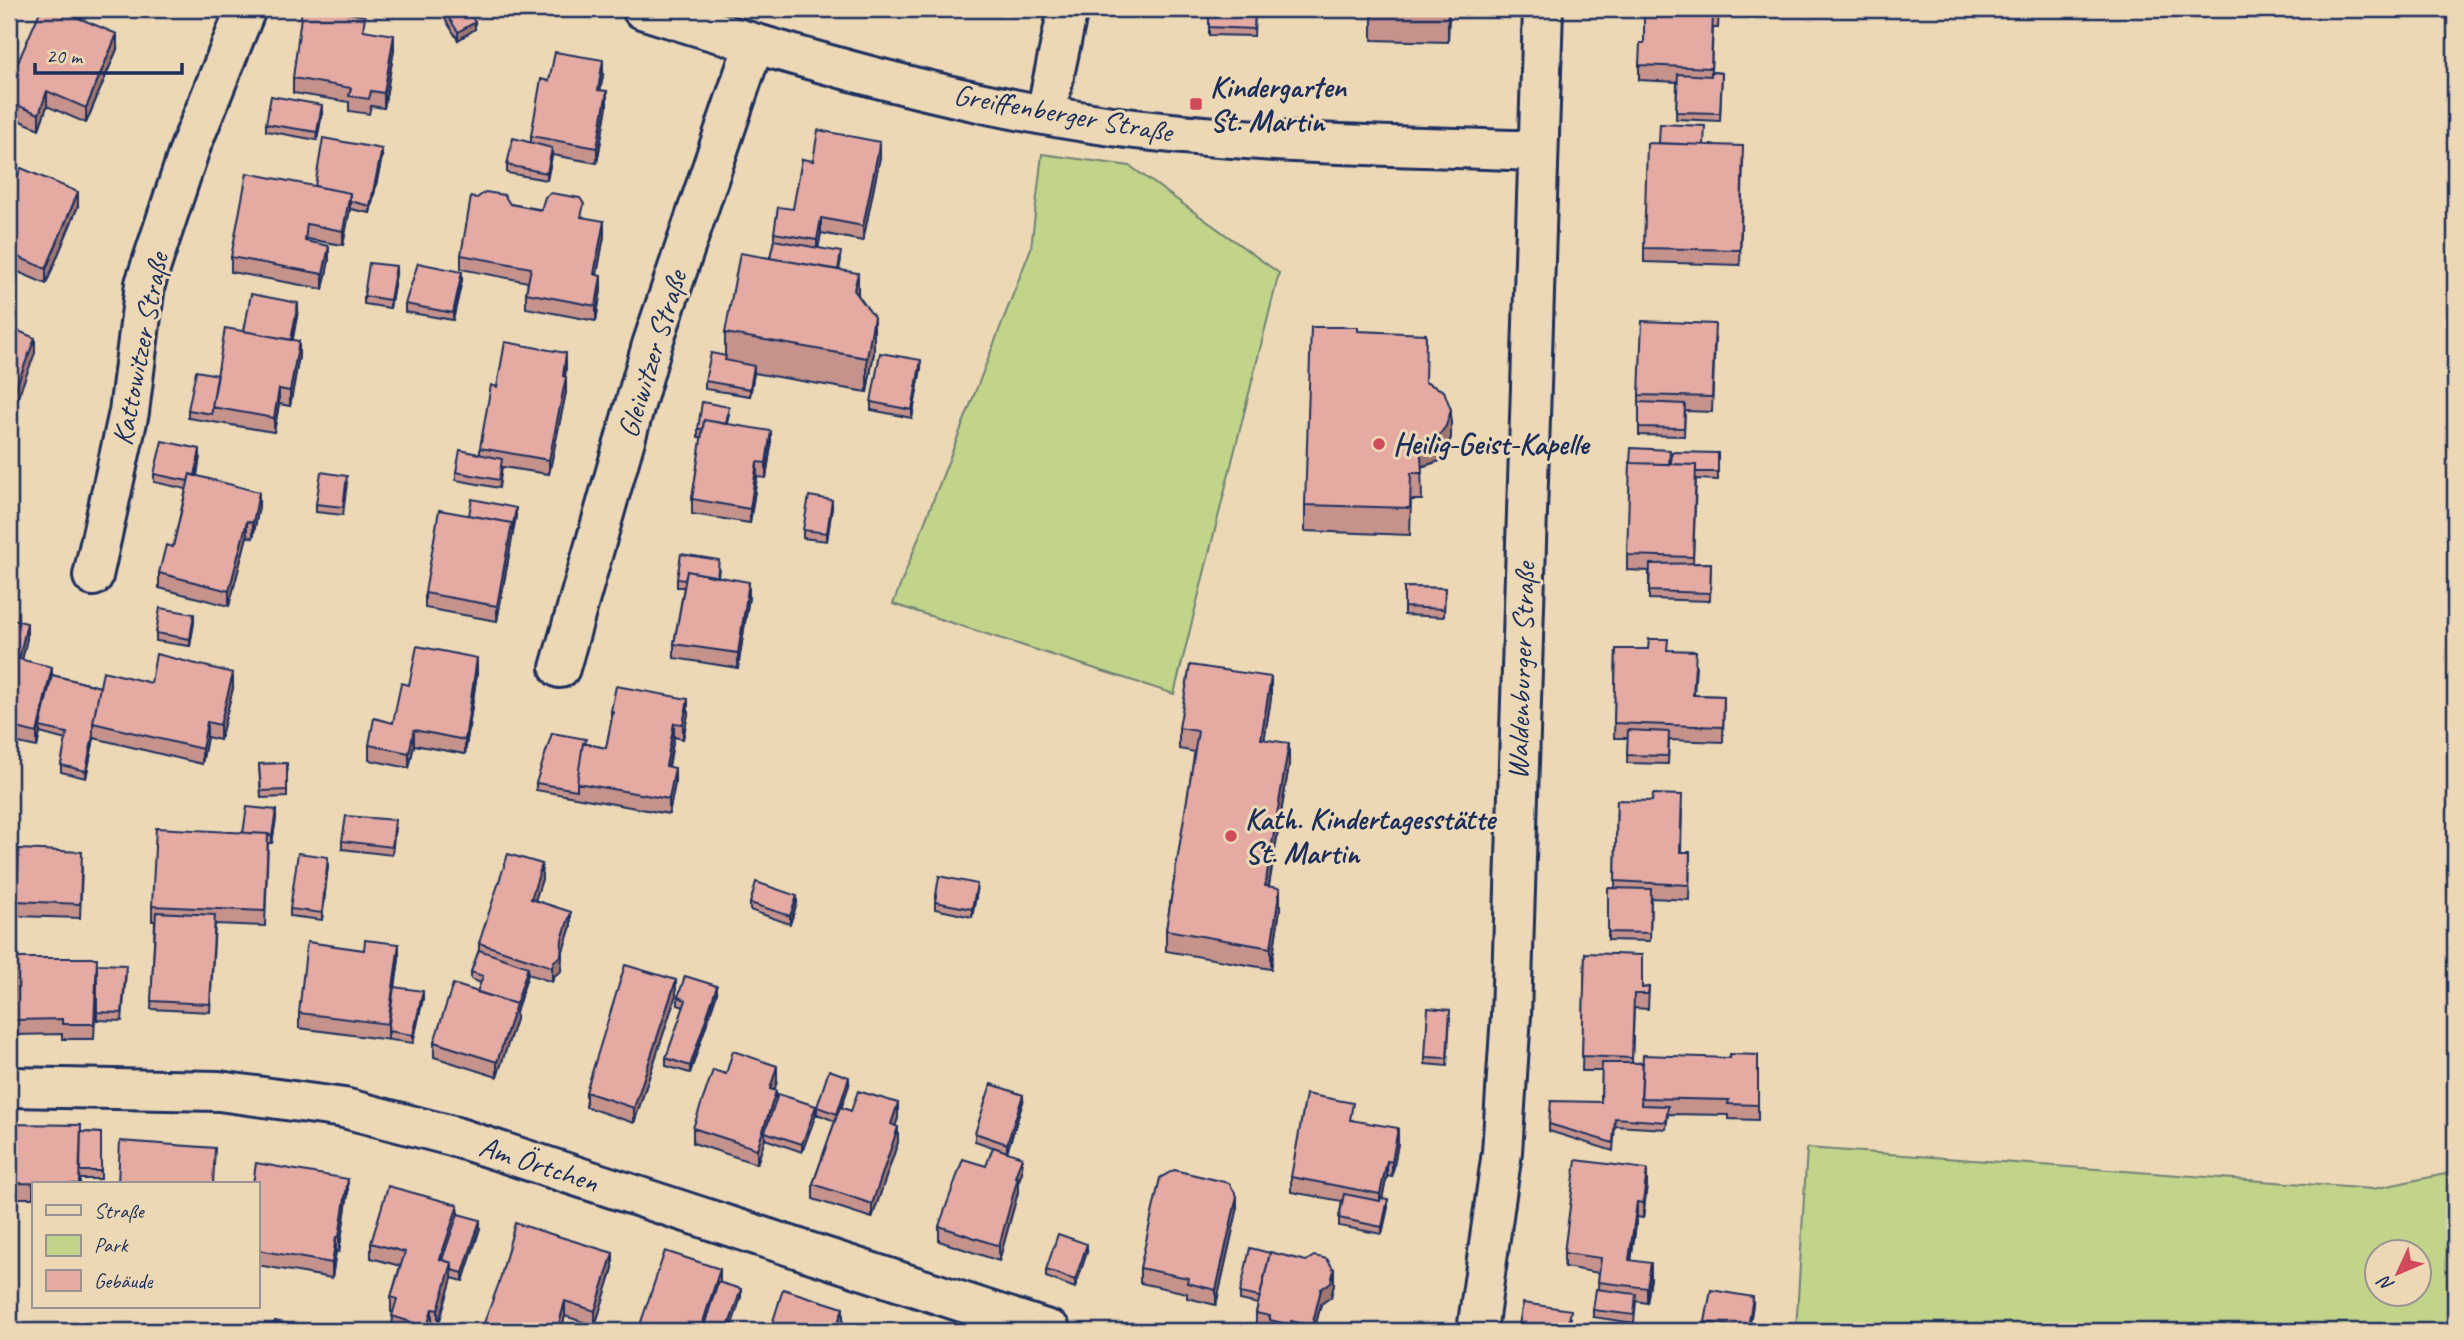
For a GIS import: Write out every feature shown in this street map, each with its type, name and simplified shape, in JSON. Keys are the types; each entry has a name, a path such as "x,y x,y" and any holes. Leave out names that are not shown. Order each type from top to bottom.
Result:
{"street":[{"name":"Kattowitzer Straße","path":"93,576 129,412 145,284 190,148 246,9"},
{"name":"Greiffenberger Straße","path":"642,9 892,83 1117,127 1208,137 1537,152"},
{"path":"1046,113 1068,9"},
{"name":"Waldenburger Straße","path":"1477,1331 1502,1152 1511,1015 1543,9"},
{"name":"Gleiwitzer Straße","path":"560,668 652,345 754,44"},
{"name":"Am Örtchen","path":"9,1087 219,1091 344,1108 456,1136 1051,1331"}],"green space":[{"path":"1042,154 1130,166 1279,273 1174,694 893,604 1031,248"},
{"path":"1807,1148 2373,1189 2455,1172 2455,1331 1796,1331"}],"building":[{"path":"41,9 57,9 117,34 86,108 47,91 39,114 9,102 9,83"},
{"path":"302,9 326,9 365,16 363,30 394,35 384,93 371,91 369,99 349,96 351,88 293,78"},
{"path":"443,9 466,9 475,22 458,32"},
{"path":"1209,9 1255,9 1254,29 1209,27"},
{"path":"1644,9 1718,9 1718,13 1713,13 1711,68 1639,65 1640,43 1644,43"},
{"path":"555,52 603,60 598,90 607,91 597,148 531,136 541,79 549,81"},
{"path":"1711,72 1722,73 1720,113 1676,112 1678,74 1711,76"},
{"path":"271,96 322,105 317,132 266,124"},
{"path":"1660,124 1705,126 1704,145 1659,143"},
{"path":"818,130 880,142 863,226 821,218 817,240 774,233 778,207 793,209 802,159 813,161"},
{"path":"323,138 382,149 370,206 350,201 350,193 315,186"},
{"path":"513,138 552,148 547,173 507,165"},
{"path":"1647,143 1743,146 1740,250 1644,248"},
{"path":"21,168 78,192 46,269 9,253 9,199"},
{"path":"247,173 350,193 343,231 307,224 305,241 329,246 323,274 231,257"},
{"path":"485,192 504,195 510,204 541,210 545,197 551,193 580,198 584,204 581,217 604,221 594,274 601,276 596,306 526,293 531,268 461,255 471,197 477,198"},
{"path":"774,240 841,252 838,270 770,258"},
{"path":"740,253 858,273 854,290 874,317 867,358 725,333"},
{"path":"369,263 396,266 390,300 364,296"},
{"path":"418,263 462,272 453,313 405,304"},
{"path":"251,294 298,303 291,340 244,331"},
{"path":"1642,321 1715,324 1712,397 1639,395"},
{"path":"9,327 35,338 9,405"},
{"name":"Heilig-Geist-Kapelle","path":"1311,327 1358,327 1358,331 1426,334 1425,382 1444,391 1451,410 1446,426 1440,434 1420,441 1422,473 1411,473 1410,508 1305,505"},
{"path":"225,328 299,341 290,391 279,389 274,418 212,407"},
{"path":"505,342 566,353 563,376 566,377 549,460 480,448 491,385 497,387"},
{"path":"711,353 726,356 725,360 754,366 750,389 705,381"},
{"path":"880,353 921,360 912,410 871,402"},
{"path":"196,371 218,375 212,414 188,410"},
{"path":"702,402 729,407 726,424 704,420 703,429 698,429"},
{"path":"1639,402 1685,404 1684,428 1639,427"},
{"path":"704,420 771,431 766,463 757,462 750,509 692,499"},
{"path":"162,441 200,449 195,476 190,474 188,481 154,474"},
{"path":"1631,448 1670,450 1669,464 1630,463"},
{"path":"460,450 502,459 499,480 456,472"},
{"path":"1672,452 1718,453 1718,472 1696,472 1696,465 1671,464"},
{"path":"1630,463 1696,465 1693,557 1627,555"},
{"path":"321,472 347,476 343,507 316,504"},
{"path":"190,474 259,492 253,523 247,521 229,591 159,573 166,545 173,547"},
{"path":"809,496 832,500 827,533 803,530"},
{"path":"472,499 516,508 512,530 512,523 469,515"},
{"path":"439,510 512,523 497,606 425,593"},
{"path":"681,554 719,560 717,577 687,571 685,580 677,579"},
{"path":"1711,563 1710,593 1649,591 1650,564"},
{"path":"687,571 749,582 738,653 674,644"},
{"path":"1404,587 1445,588 1444,609 1404,607"},
{"path":"160,608 194,614 190,639 156,633"},
{"path":"9,619 27,623 19,659 52,667 37,733 9,726"},
{"path":"1649,639 1668,639 1667,650 1696,651 1693,695 1724,696 1723,727 1614,723 1616,649 1648,649"},
{"path":"417,646 477,658 465,740 414,730 409,753 369,745 374,718 393,723 401,683 409,685"},
{"path":"156,654 233,673 220,725 207,722 202,749 93,723 103,671 151,683"},
{"name":"Kath. Kindertagesstätte St. Martin","path":"1190,665 1271,677 1261,739 1289,743 1265,886 1280,888 1271,948 1166,930 1198,731 1179,728"},
{"path":"52,675 100,687 86,771 61,765 67,733 40,727"},
{"path":"616,686 688,699 683,724 674,723 666,766 675,768 669,799 577,783 583,743 606,748"},
{"path":"1628,730 1669,732 1668,756 1627,755"},
{"path":"552,733 586,739 585,744 583,743 577,790 536,783"},
{"path":"287,763 287,790 261,791 259,764"},
{"path":"1653,794 1682,795 1680,852 1690,852 1689,885 1615,881 1617,800 1652,801"},
{"path":"247,807 276,810 272,836 243,833"},
{"path":"346,816 395,820 392,847 342,841"},
{"path":"156,828 268,834 265,911 152,906"},
{"path":"19,849 82,852 80,904 17,901"},
{"path":"298,853 328,857 322,913 290,909"},
{"path":"508,854 542,864 531,899 571,912 562,939 561,956 554,961 552,967 479,943"},
{"path":"939,876 977,884 972,909 935,902"},
{"path":"756,882 797,896 790,916 750,903"},
{"path":"1608,888 1651,889 1650,933 1608,932"},
{"path":"156,912 215,915 210,1004 151,1001"},
{"path":"365,940 399,944 388,1024 299,1013 307,942 364,950"},
{"path":"479,950 528,967 516,1004 477,992 483,976 471,972"},
{"path":"1585,953 1642,955 1642,988 1649,987 1648,994 1634,994 1632,1058 1582,1056"},
{"path":"15,958 97,958 94,1024 62,1024 62,1019 15,1020"},
{"path":"97,964 126,965 122,1013 97,1012"},
{"path":"625,965 676,980 634,1108 586,1092"},
{"path":"685,976 717,986 690,1066 666,1058 686,1000 678,997"},
{"path":"453,984 516,1004 497,1062 434,1042"},
{"path":"394,987 423,991 413,1035 388,1031"},
{"path":"1428,1008 1450,1010 1447,1058 1425,1057"},
{"path":"733,1051 777,1066 770,1089 776,1091 757,1149 693,1128 713,1070 726,1074"},
{"path":"1730,1054 1758,1055 1758,1105 1728,1104 1729,1100 1641,1098 1643,1055 1730,1058"},
{"path":"1602,1063 1643,1063 1641,1105 1668,1106 1666,1122 1615,1118 1613,1143 1549,1124 1551,1101 1601,1102"},
{"path":"829,1070 849,1077 837,1114 817,1107"},
{"path":"991,1084 1023,1095 1007,1144 975,1133"},
{"path":"858,1091 898,1103 891,1124 898,1127 872,1204 813,1184 840,1107 851,1111"},
{"path":"778,1094 816,1106 802,1144 765,1132"},
{"path":"1306,1094 1353,1103 1350,1120 1398,1128 1392,1162 1387,1161 1380,1194 1291,1177"},
{"path":"9,1124 81,1125 79,1182 9,1183"},
{"path":"81,1132 101,1133 101,1171 80,1171"},
{"path":"120,1141 215,1148 213,1182 118,1182"},
{"path":"993,1147 1022,1157 999,1246 939,1226 963,1159 986,1166"},
{"path":"1576,1160 1647,1169 1643,1203 1637,1202 1629,1260 1651,1263 1647,1288 1598,1282 1601,1258 1564,1253"},
{"path":"256,1163 348,1179 332,1263 259,1250 259,1182 253,1182"},
{"path":"1174,1170 1229,1183 1237,1196 1216,1290 1187,1283 1188,1278 1140,1268 1160,1178"},
{"path":"388,1186 458,1205 440,1259 452,1263 438,1310 432,1309 427,1327 392,1316 397,1299 391,1297 405,1252 371,1243"},
{"path":"1344,1194 1380,1201 1381,1198 1388,1199 1382,1227 1339,1218"},
{"path":"458,1214 480,1220 463,1273 452,1270 452,1263 442,1260"},
{"path":"515,1223 613,1253 595,1311 565,1301 557,1331 509,1331 484,1323 499,1283"},
{"path":"1058,1234 1087,1244 1075,1280 1046,1270"},
{"path":"1250,1248 1270,1253 1260,1297 1240,1293"},
{"path":"665,1251 720,1269 702,1325 715,1331 638,1331"},
{"path":"1270,1252 1306,1261 1314,1256 1327,1259 1334,1270 1331,1282 1321,1289 1312,1326 1291,1321 1291,1325 1256,1313"},
{"path":"718,1282 741,1289 727,1331 716,1331 704,1326"},
{"path":"783,1289 843,1308 835,1331 770,1331"},
{"path":"1596,1289 1636,1294 1634,1315 1593,1310"},
{"path":"1711,1290 1753,1297 1748,1328 1705,1322"},
{"path":"1523,1303 1571,1310 1567,1331 1519,1325"},
{"path":"275,1321 302,1327 301,1331 273,1331"},
{"path":"437,1323 466,1331 434,1331"},
{"path":"900,1326 916,1331 899,1331"}],"place":[{"name":"Kindergarten St. Martin","path":"1196,104"},
{"name":"Heilig-Geist-Kapelle","path":"1379,444"},
{"name":"Kath. Kindertagesstätte St. Martin","path":"1231,836"}]}
